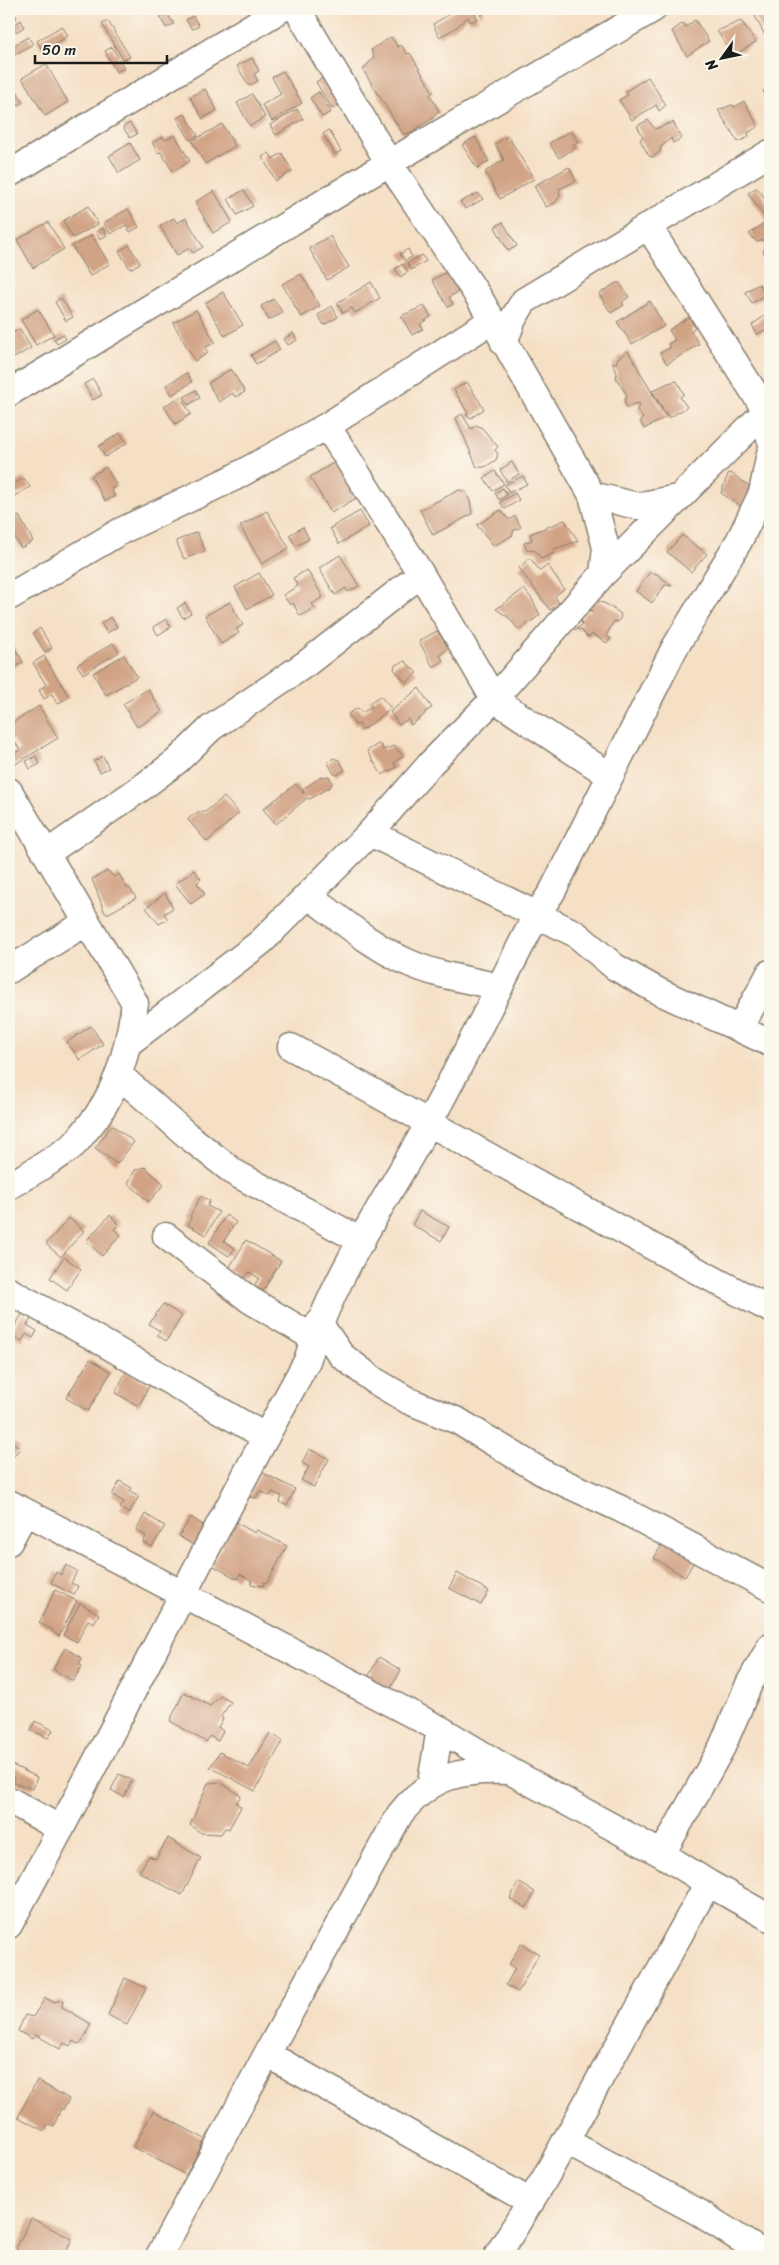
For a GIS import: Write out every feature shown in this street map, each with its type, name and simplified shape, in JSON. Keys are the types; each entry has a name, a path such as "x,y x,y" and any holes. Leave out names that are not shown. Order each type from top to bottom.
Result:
{"street":[{"path":"9,174 281,9"},
{"path":"297,9 389,163 485,310 592,495 606,548 603,574"},
{"path":"9,393 389,163 653,9"},
{"path":"9,597 121,531 233,478 327,426 485,310 524,301 770,153"},
{"path":"648,226 768,409 770,438"},
{"path":"504,343 513,319 524,301"},
{"path":"130,1042 261,942 370,833 432,762 494,699 603,574 768,409"},
{"path":"327,426 421,574 494,699 610,775"},
{"path":"9,1925 61,1830 266,1437 362,1240 429,1122 537,914 552,892 674,650 739,541 762,493 770,453"},
{"path":"592,495 637,506 678,498"},
{"path":"47,853 163,771 211,728 307,663 421,574"},
{"path":"9,791 136,1003 130,1042 119,1076 108,1101 94,1121 72,1146 9,1186"},
{"path":"370,833 576,934 615,967 658,992 770,1043"},
{"path":"308,895 384,949 407,962 500,987"},
{"path":"9,970 86,922"},
{"path":"740,1028 770,973"},
{"path":"136,1003 169,1011"},
{"path":"291,1048 429,1122 622,1231 770,1309"},
{"path":"119,1076 188,1136 235,1173 362,1240"},
{"path":"166,1236 250,1300 314,1341 341,1355 374,1381 409,1401 458,1421 547,1475 621,1510 770,1588"},
{"path":"9,1291 88,1334 266,1437"},
{"path":"9,1542 17,1507 182,1595 440,1728 510,1771 662,1854 770,1918"},
{"path":"662,1854 722,1747 749,1684 770,1647"},
{"path":"432,1783 440,1728"},
{"path":"159,2256 267,2054 400,1814 413,1798 432,1783 468,1772 510,1771"},
{"path":"9,1800 61,1830"},
{"path":"497,2256 566,2141 708,1883"},
{"path":"267,2054 531,2202"},
{"path":"566,2141 698,2212 767,2256"}],"building":[{"path":"9,9 12,9 17,18 9,22"},
{"path":"112,9 119,9 121,11 115,14"},
{"path":"458,9 472,9 478,19 470,22 468,17 454,29 439,37 433,24"},
{"path":"477,9 482,9 483,14 481,16"},
{"path":"751,9 770,9 770,35 766,37"},
{"path":"167,13 174,24 166,28 160,17"},
{"path":"193,16 199,26 192,29 186,20"},
{"path":"21,20 24,27 16,32 12,26"},
{"path":"695,20 709,41 687,56 672,31 683,23 686,27"},
{"path":"108,21 130,57 123,60 102,24"},
{"path":"741,21 756,42 733,56 717,31"},
{"path":"62,26 68,36 43,51 37,41"},
{"path":"28,37 33,44 9,58 9,48"},
{"path":"391,37 398,47 401,45 407,54 410,53 433,92 430,95 440,113 437,112 432,119 409,133 403,134 363,70 374,57 371,50"},
{"path":"112,47 124,68 116,72 105,51"},
{"path":"252,58 259,71 254,74 258,81 249,86 237,66"},
{"path":"46,64 68,102 45,116 22,78"},
{"path":"283,71 302,103 272,121 262,105 281,94 272,77"},
{"path":"331,73 347,100 332,109 316,82"},
{"path":"648,77 666,105 659,111 656,105 632,120 619,100 628,95 626,91"},
{"path":"770,87 770,103 763,91"},
{"path":"15,88 23,102 18,106 9,91"},
{"path":"205,89 217,110 203,119 190,97"},
{"path":"319,92 331,112 322,117 310,98"},
{"path":"252,94 265,117 250,126 237,103"},
{"path":"744,101 758,126 748,133 749,137 738,142 718,110 732,105 735,107"},
{"path":"297,109 303,119 276,135 270,125"},
{"path":"185,114 198,136 190,140 177,118"},
{"path":"648,120 655,129 673,122 682,138 673,143 671,138 660,148 661,151 653,157 649,156 640,140 643,136 637,126"},
{"path":"130,123 137,134 130,138 123,127"},
{"path":"222,124 235,146 205,164 192,141"},
{"path":"329,130 341,151 335,154 323,134"},
{"path":"571,131 578,142 573,145 575,148 559,158 549,143"},
{"path":"175,135 190,161 173,172 161,152 158,153 152,143 163,137 165,140"},
{"path":"508,136 534,179 500,199 486,171 504,160 495,144"},
{"path":"475,137 489,161 477,168 462,145"},
{"path":"130,143 140,160 119,173 109,156"},
{"path":"269,153 273,159 282,153 292,171 276,181 262,157"},
{"path":"569,167 576,181 559,189 560,196 555,203 546,207 534,186"},
{"path":"756,188 761,192 768,206 770,206 770,266 763,251 767,248 763,240 757,242 749,234 767,221 748,193"},
{"path":"244,190 253,206 237,215 228,199"},
{"path":"214,191 232,222 213,233 195,202"},
{"path":"478,193 483,199 466,209 460,202"},
{"path":"88,206 98,224 73,238 63,221"},
{"path":"128,209 139,227 130,232 126,225 110,234 104,223"},
{"path":"174,218 177,223 186,218 203,247 193,253 190,248 177,255 160,226"},
{"path":"48,222 64,249 33,268 17,240"},
{"path":"503,222 517,246 508,251 495,227"},
{"path":"103,228 107,235 100,239 96,232"},
{"path":"92,235 109,264 90,276 72,246"},
{"path":"330,236 349,267 327,280 309,248"},
{"path":"129,245 140,263 130,269 119,251"},
{"path":"408,249 412,257 405,261 400,254"},
{"path":"422,255 426,261 411,270 407,263"},
{"path":"403,264 408,272 400,277 395,269"},
{"path":"447,272 458,292 449,297 453,304 448,307 432,280"},
{"path":"301,274 320,306 301,317 282,284"},
{"path":"371,282 380,298 355,313 352,308 343,313 337,303"},
{"path":"616,283 620,283 629,297 622,302 624,305 611,313 599,294"},
{"path":"759,284 766,295 752,303 745,292"},
{"path":"223,292 243,325 225,336 205,303"},
{"path":"61,298 73,317 66,321 55,302"},
{"path":"274,299 283,313 269,320 261,306"},
{"path":"650,301 664,326 632,344 617,322"},
{"path":"332,306 338,317 324,325 318,315"},
{"path":"424,306 431,317 420,324 423,329 412,335 401,316"},
{"path":"38,309 54,335 36,345 21,320"},
{"path":"196,310 215,342 205,348 208,353 195,361 173,323"},
{"path":"770,312 770,334 768,329 757,334 752,325"},
{"path":"689,317 695,327 691,331 699,344 667,364 660,353 670,348 668,344 675,340 669,330"},
{"path":"20,329 31,348 9,361 9,335"},
{"path":"293,333 297,340 288,345 284,339"},
{"path":"63,334 66,339 57,344 54,339"},
{"path":"275,341 280,350 256,364 251,355"},
{"path":"628,351 666,417 644,429 640,421 643,418 637,410 640,404 637,403 627,407 624,402 627,395 616,378 617,373 613,365 613,361 616,364 618,358"},
{"path":"11,366 15,374 11,376 9,373"},
{"path":"231,369 245,392 235,397 233,393 219,402 208,383"},
{"path":"187,373 192,382 172,395 166,385"},
{"path":"93,379 102,395 93,400 84,384"},
{"path":"677,381 684,394 680,397 687,407 669,418 652,391"},
{"path":"467,382 484,409 471,418 466,415 468,413 454,390"},
{"path":"196,390 200,398 188,405 184,397"},
{"path":"180,397 191,414 175,424 164,406"},
{"path":"462,414 471,429 477,425 482,428 498,447 495,450 498,454 496,460 485,467 477,467 456,418"},
{"path":"120,433 127,443 105,457 99,446"},
{"path":"337,461 358,497 331,513 310,477"},
{"path":"512,462 519,474 507,482 500,470"},
{"path":"106,467 117,486 111,489 115,496 105,501 91,476"},
{"path":"495,471 504,484 493,491 484,478"},
{"path":"731,473 752,488 741,506 721,493 728,474"},
{"path":"523,476 527,484 509,493 505,485"},
{"path":"24,478 30,487 9,499 9,487"},
{"path":"503,488 507,495 499,500 495,493"},
{"path":"459,490 466,492 472,514 433,535 420,510"},
{"path":"515,493 519,500 505,509 500,502"},
{"path":"501,510 509,520 515,516 521,527 513,531 513,535 494,546 477,525"},
{"path":"267,511 289,548 262,564 240,526"},
{"path":"360,511 369,526 339,544 330,528"},
{"path":"19,516 33,541 21,548 9,528 9,522"},
{"path":"565,520 578,541 554,549 554,553 541,559 536,551 527,550 524,543 532,540 530,534"},
{"path":"303,527 309,539 296,546 289,535"},
{"path":"197,532 205,551 184,559 176,541"},
{"path":"682,535 707,554 691,572 667,552"},
{"path":"340,555 359,586 348,592 346,588 335,595 319,568"},
{"path":"530,558 540,571 548,565 564,589 555,596 559,604 550,610 519,568"},
{"path":"307,570 323,597 312,604 315,608 300,616 293,603 290,605 283,595 298,586 293,578"},
{"path":"650,572 657,574 672,586 665,585 652,603 636,591"},
{"path":"259,573 272,595 247,609 235,587"},
{"path":"524,589 532,599 540,615 519,630 509,618 496,609"},
{"path":"597,601 606,604 620,613 621,617 618,622 614,621 606,636 611,638 607,643 592,634 589,637 586,636 581,629 575,630 582,625 581,619 586,612 593,611 588,610 592,602"},
{"path":"230,602 243,625 236,629 239,633 221,644 205,616"},
{"path":"185,603 191,613 183,618 177,608"},
{"path":"111,617 117,627 107,633 101,623"},
{"path":"166,619 171,627 158,635 153,627"},
{"path":"40,628 52,648 45,652 33,633"},
{"path":"437,631 449,648 440,655 443,661 433,667 419,641"},
{"path":"9,638 23,662 9,671"},
{"path":"113,643 119,652 83,674 77,665"},
{"path":"124,655 137,677 106,695 93,673"},
{"path":"44,656 69,697 57,704 52,694 44,699 39,690 46,685 33,663"},
{"path":"405,661 417,673 406,683 394,669 395,665"},
{"path":"419,688 432,708 411,725 408,719 399,725 390,712"},
{"path":"148,689 162,712 137,727 123,704"},
{"path":"380,696 391,708 366,728 362,729 359,724 355,725 348,714 358,708 362,713 372,707 369,703"},
{"path":"39,706 58,738 14,765 9,756 20,750 13,739 9,741 9,725"},
{"path":"378,744 382,746 383,750 394,746 403,756 394,763 397,767 382,775 367,751"},
{"path":"36,756 40,764 30,769 26,761"},
{"path":"103,756 109,768 100,772 94,761"},
{"path":"333,758 339,760 345,770 337,775 334,774 328,763"},
{"path":"329,776 332,782 331,786 310,799 307,798 276,824 263,809 296,784 304,794 303,789 321,777"},
{"path":"224,797 239,813 207,842 188,820 198,812 205,812"},
{"path":"194,870 201,879 197,883 205,894 191,904 175,884"},
{"path":"108,871 114,877 119,874 127,888 130,888 136,898 109,913 105,913 92,879"},
{"path":"165,893 173,908 164,914 168,919 159,924 146,908"},
{"path":"91,1026 103,1044 80,1060 67,1042"},
{"path":"112,1125 134,1142 117,1164 95,1148"},
{"path":"145,1167 164,1184 149,1202 128,1183 135,1170"},
{"path":"201,1196 210,1201 207,1206 219,1212 206,1235 188,1225 191,1219 190,1216"},
{"path":"420,1211 449,1227 441,1241 412,1225"},
{"path":"110,1215 119,1224 114,1229 121,1235 102,1256 86,1241"},
{"path":"226,1215 236,1222 224,1241 235,1248 229,1256 209,1243"},
{"path":"69,1218 84,1231 61,1257 46,1244"},
{"path":"246,1240 281,1261 263,1291 254,1286 259,1278 249,1272 245,1277 240,1277 228,1270"},
{"path":"64,1257 81,1269 67,1290 50,1278"},
{"path":"163,1304 182,1316 166,1341 157,1335 160,1331 149,1324"},
{"path":"23,1313 32,1318 27,1325 37,1331 33,1338 26,1334 22,1341 10,1334"},
{"path":"90,1359 111,1372 88,1411 66,1398"},
{"path":"126,1372 150,1384 139,1406 115,1393"},
{"path":"9,1439 20,1448 10,1461 9,1460"},
{"path":"309,1449 329,1459 314,1487 301,1480 309,1467 302,1463"},
{"path":"261,1472 295,1489 287,1506 280,1502 282,1496 272,1492 270,1496 260,1491 256,1498 249,1497"},
{"path":"120,1481 132,1488 130,1491 139,1496 129,1514 120,1508 124,1502 112,1495"},
{"path":"145,1514 165,1526 152,1547 143,1542 146,1536 136,1530"},
{"path":"191,1517 212,1531 198,1553 191,1549 193,1545 179,1536"},
{"path":"235,1522 255,1533 257,1530 287,1546 267,1583 264,1582 263,1586 251,1584 252,1581 240,1574 237,1579 212,1565"},
{"path":"666,1538 697,1556 685,1577 654,1558"},
{"path":"66,1565 77,1571 71,1583 78,1586 74,1595 51,1583 56,1572 61,1575"},
{"path":"457,1573 489,1591 481,1605 449,1588"},
{"path":"55,1590 77,1601 59,1636 53,1630 39,1623"},
{"path":"80,1603 99,1614 94,1623 88,1620 77,1642 63,1635"},
{"path":"65,1648 82,1658 79,1664 82,1666 73,1681 53,1669"},
{"path":"379,1657 401,1670 389,1691 367,1679"},
{"path":"184,1692 210,1706 220,1696 231,1702 221,1716 223,1719 218,1727 223,1731 218,1741 210,1736 206,1742 170,1721"},
{"path":"35,1721 53,1730 48,1738 31,1730"},
{"path":"270,1733 283,1741 255,1791 210,1767 220,1752 249,1768"},
{"path":"10,1764 37,1777 33,1789 14,1783 14,1778 9,1775"},
{"path":"119,1774 132,1780 124,1797 111,1790"},
{"path":"220,1782 241,1796 236,1803 241,1807 229,1829 225,1828 221,1834 201,1833 190,1825 208,1783"},
{"path":"168,1838 201,1858 182,1895 139,1872 149,1856 156,1859"},
{"path":"518,1882 535,1892 526,1908 510,1899"},
{"path":"521,1944 539,1954 518,1992 506,1985 515,1968 509,1964"},
{"path":"125,1978 146,1988 127,2025 108,2015"},
{"path":"45,1998 53,2002 63,2000 62,2007 91,2024 82,2042 78,2044 73,2041 70,2046 64,2043 60,2049 36,2035 32,2039 18,2031 25,2015 33,2017"},
{"path":"37,2080 69,2099 63,2110 61,2108 54,2126 48,2124 44,2131 18,2117"},
{"path":"153,2111 205,2139 186,2175 133,2147"},
{"path":"31,2218 72,2239 64,2256 31,2256 16,2249"}]}
